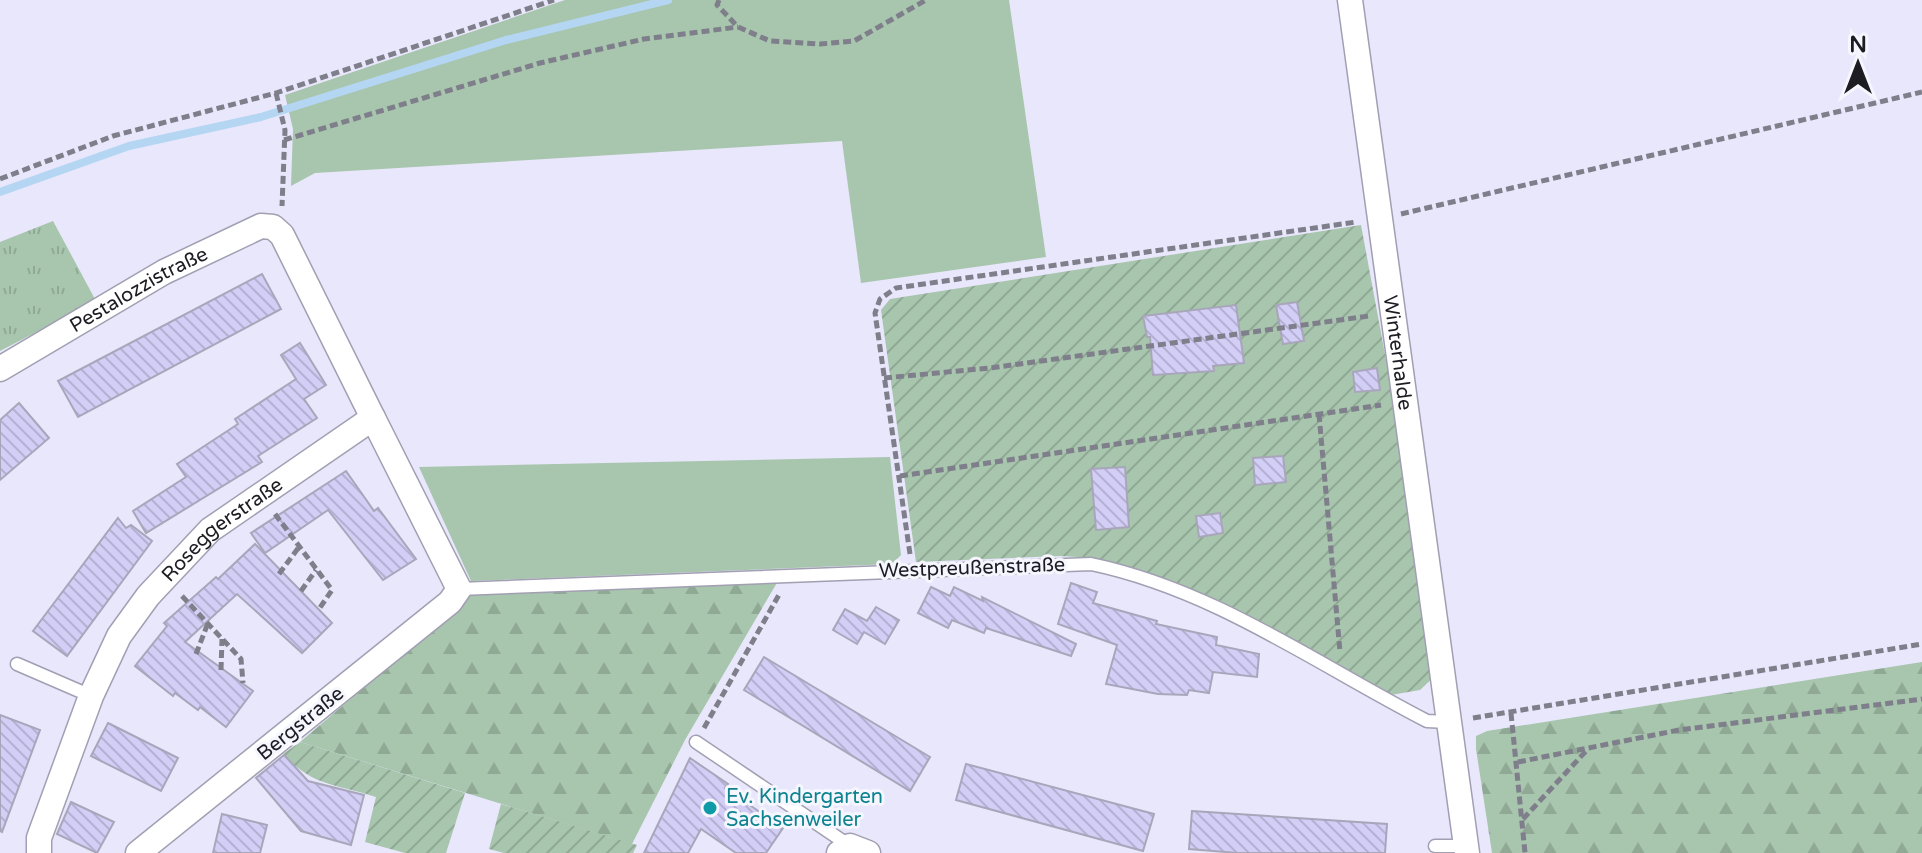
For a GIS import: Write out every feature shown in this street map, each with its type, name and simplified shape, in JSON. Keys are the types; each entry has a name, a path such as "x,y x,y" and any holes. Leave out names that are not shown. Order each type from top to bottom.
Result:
{"street":[{"name":"Winterhalde","path":"1350,0 1467,850"},
{"name":"Pestalozzistraße","path":"0,369 214,241 261,226 273,227 282,235"},
{"path":"282,235 459,589"},
{"name":"Roseggerstraße","path":"39,853 39,838 91,696 119,636 140,606 210,530 373,418"},
{"name":"Bergstraße","path":"138,853 450,602 459,589"}],"lane":[{"name":"Westpreußenstraße","path":"459,589 1059,563 1115,569 1218,605 1427,721 1447,714"},
{"path":"17,664 91,696"},
{"path":"696,742 852,851"},
{"path":"1435,846 1467,850"}],"path":[{"path":"0,179 113,136 276,93 554,0"},
{"path":"719,0 717,5 738,27 770,41 854,41 926,0"},
{"path":"284,140 540,63 644,39 738,27"},
{"path":"911,569 875,313 880,299 896,288 1380,219 1922,92"},
{"path":"276,93 285,130 282,235"},
{"path":"884,378 990,368 1394,313"},
{"path":"900,476 1406,402"},
{"path":"1319,414 1342,674"},
{"path":"275,514 332,590 319,609"},
{"path":"279,574 299,547"},
{"path":"301,591 316,570"},
{"path":"696,742 791,575"},
{"path":"188,601 241,659 243,683"},
{"path":"196,654 208,623"},
{"path":"221,670 222,638"},
{"path":"1447,714 1511,713 1922,644"},
{"path":"1518,762 1679,730 1922,699"},
{"path":"1511,713 1525,853"},
{"path":"1523,820 1589,748"}],"green space":[{"path":"565,0 1009,0 1046,257 861,283 842,141 315,173 291,186 293,129 285,95"},
{"path":"53,221 96,301 0,351 0,242"},
{"path":"1361,225 1407,473 1436,675 1420,690 1391,695 1220,601 1130,567 1095,558 1060,556 916,562 881,310 890,299"},
{"path":"890,457 901,555 892,564 471,581 419,467"},
{"path":"778,581 685,740 632,844 300,742 467,600 466,594"},
{"path":"1922,662 1922,853 1492,853 1476,749 1476,736 1487,731"},
{"path":"300,742 465,793 446,853 405,853 365,842 376,797 326,783 305,773 283,754"},
{"path":"501,804 637,845 633,853 504,853 489,849"}],"building":[{"path":"262,274 281,309 78,417 58,381"},
{"path":"1297,302 1304,341 1283,344 1276,305"},
{"path":"1236,305 1244,363 1213,366 1214,371 1153,375 1150,337 1147,337 1143,316"},
{"path":"300,343 326,385 304,399 317,418 258,456 262,462 146,533 133,511 186,477 177,464 238,424 235,419 296,379 281,355"},
{"path":"1377,368 1380,390 1355,392 1353,372"},
{"path":"19,403 49,438 0,480 0,420"},
{"path":"1283,456 1286,482 1255,485 1253,458"},
{"path":"1125,467 1129,527 1096,530 1091,469"},
{"path":"346,471 374,511 378,508 416,559 383,580 328,510 265,553 251,533"},
{"path":"1220,513 1223,533 1199,537 1196,516"},
{"path":"118,518 126,528 131,525 152,541 67,656 33,631"},
{"path":"255,544 332,623 302,653 237,594 185,642 253,691 226,727 200,707 198,710 175,693 173,696 135,666 167,626 164,623"},
{"path":"1071,583 1097,592 1093,603 1157,621 1156,624 1217,637 1216,645 1259,654 1257,677 1213,672 1209,693 1189,690 1187,695 1158,694 1106,684 1117,645 1058,624"},
{"path":"931,587 950,596 954,587 983,601 982,597 1076,644 1071,656 986,628 984,633 952,620 948,628 918,613"},
{"path":"876,607 899,620 885,644 864,632 857,644 833,630 845,609 867,621"},
{"path":"764,657 930,757 910,791 744,690"},
{"path":"0,715 40,730 2,832 0,831"},
{"path":"108,723 178,758 161,791 91,756"},
{"path":"284,755 308,781 364,795 351,845 301,831 256,778"},
{"name":"Ev. Kindergarten Sachsenweiler","path":"690,758 728,784 725,788 783,828 766,853 736,853 701,829 688,853 644,853"},
{"path":"966,764 1154,814 1143,851 956,800"},
{"path":"71,802 114,822 97,853 57,834"},
{"path":"1192,811 1387,824 1385,853 1238,853 1189,849"},
{"path":"222,814 267,825 260,853 213,853"}],"waterway":[{"path":"0,192 129,146 261,117 506,40 668,0"}],"place":[{"name":"Ev. Kindergarten Sachsenweiler","path":"710,808"}]}
